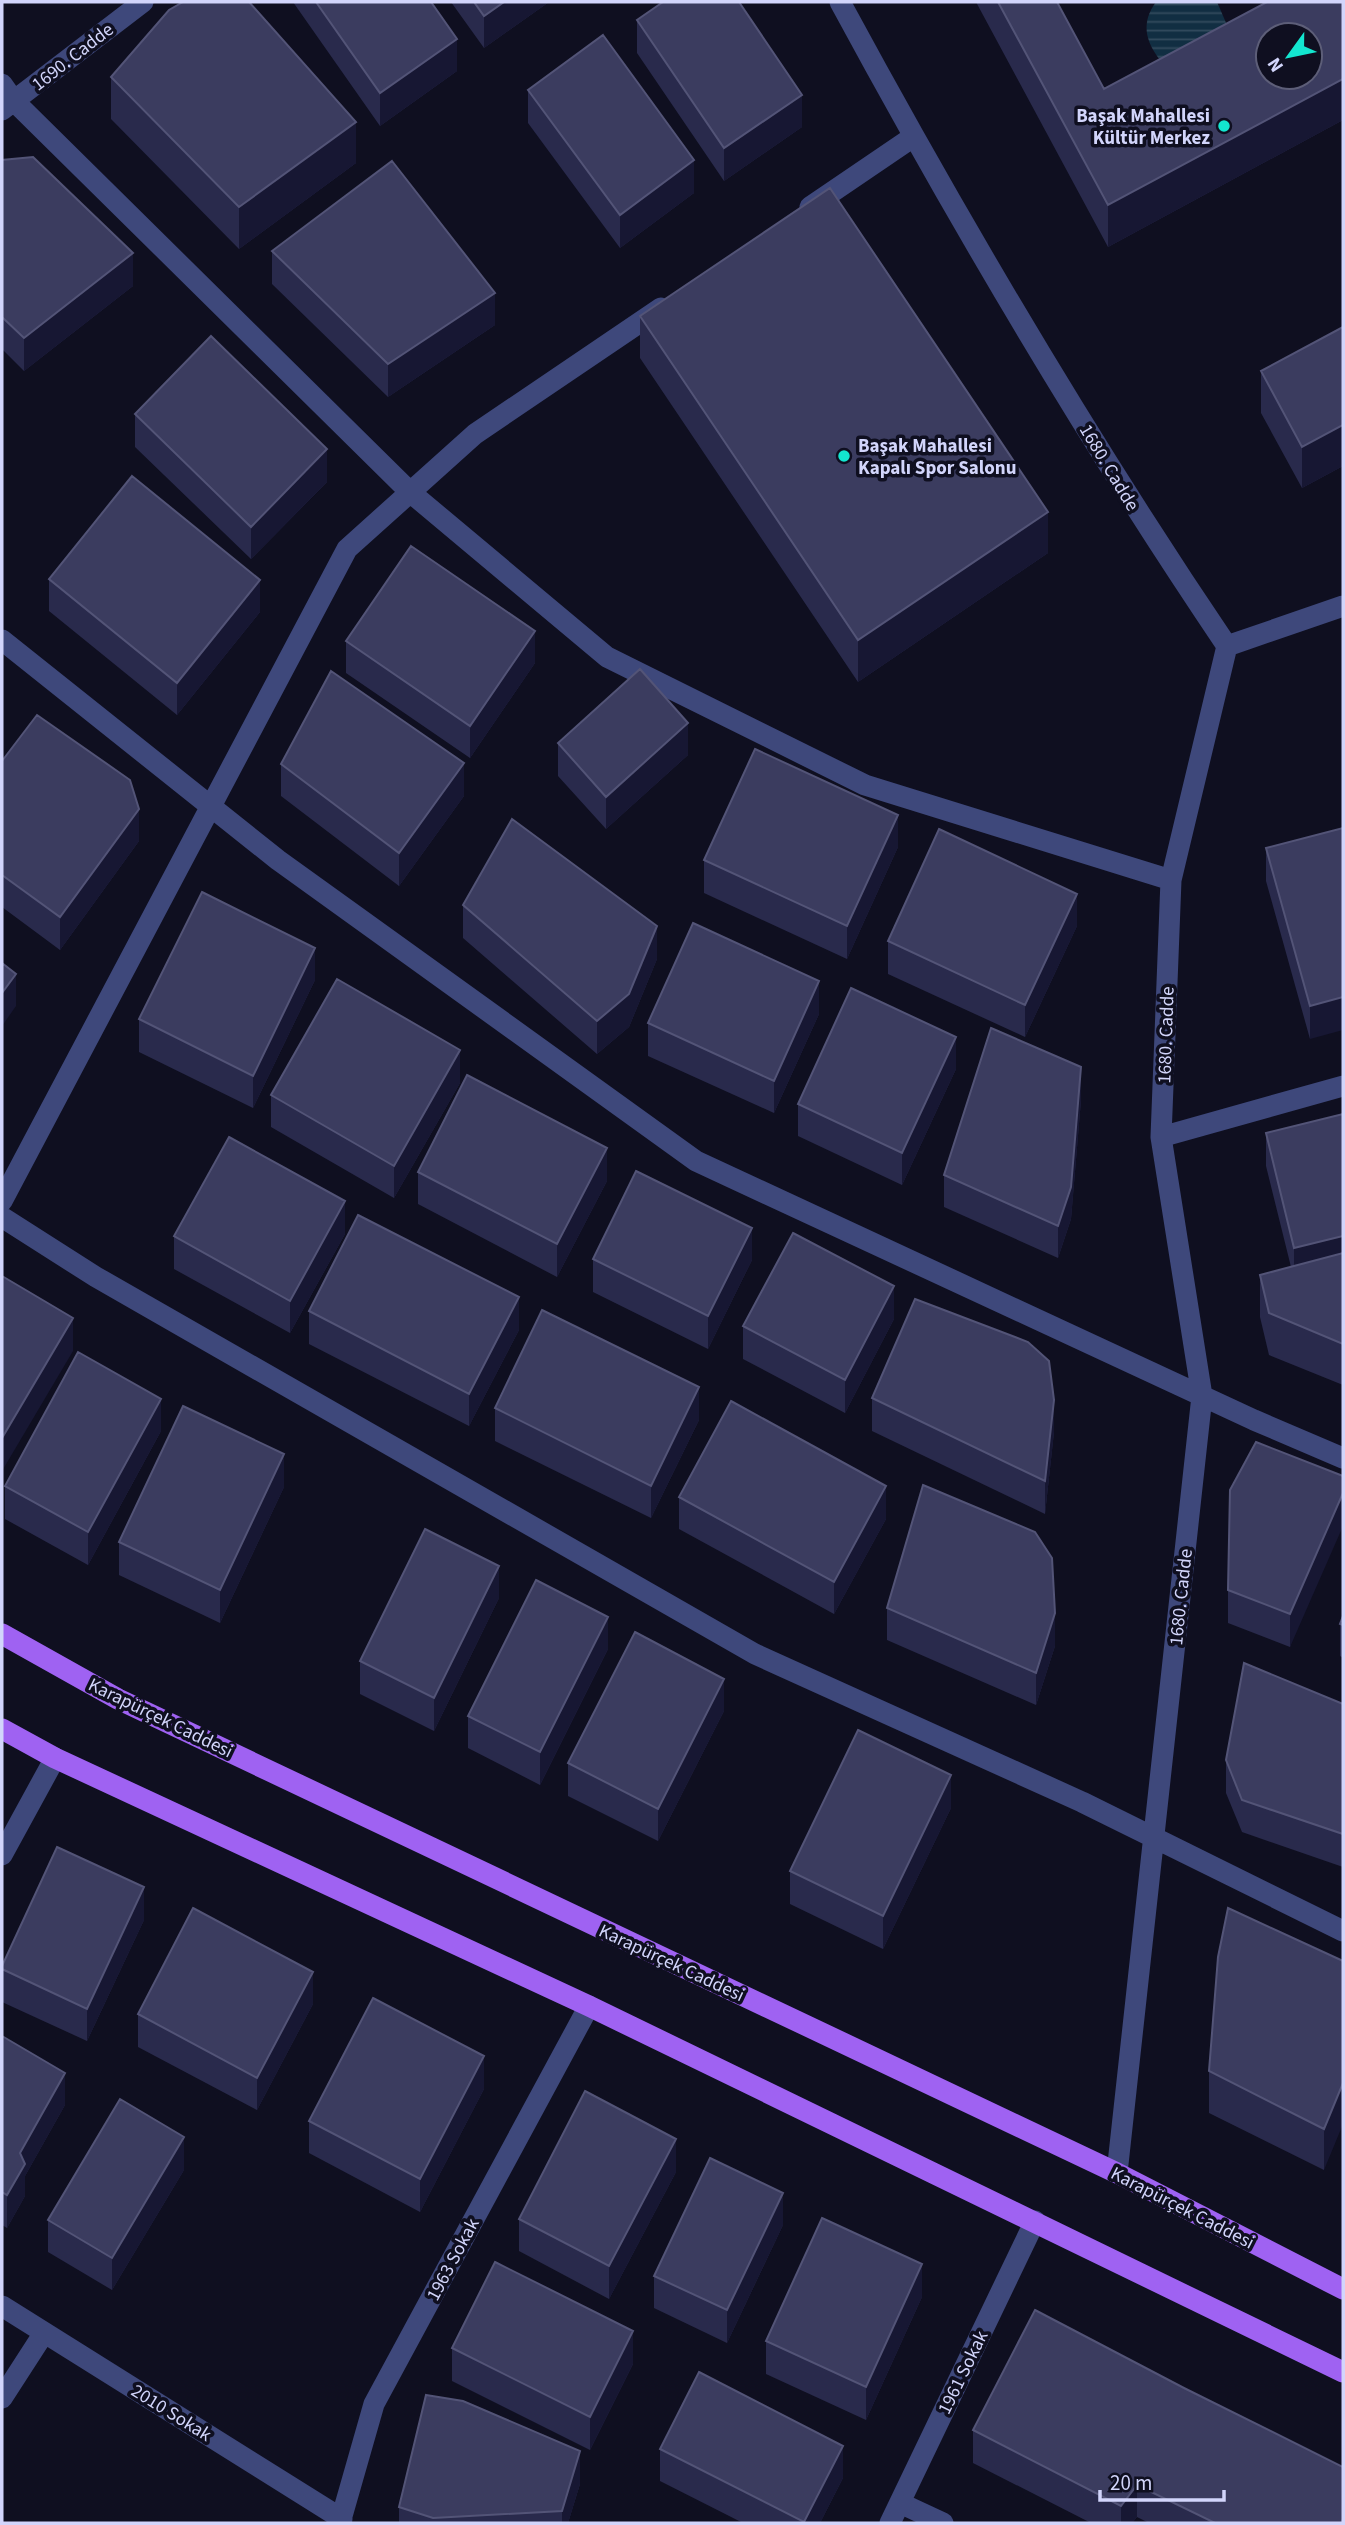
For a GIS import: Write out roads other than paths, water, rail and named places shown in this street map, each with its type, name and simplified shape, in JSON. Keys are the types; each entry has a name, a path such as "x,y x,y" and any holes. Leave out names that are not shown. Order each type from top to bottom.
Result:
{"main road":[{"name":"Karapürçek Caddesi","path":"2,1634 118,1699 1117,2173 1343,2289"},
{"path":"2,1729 55,1758 589,2006 1343,2372"}],"street":[{"name":"1690. Cadde","path":"6,98 143,2"},
{"name":"1680. Cadde","path":"840,2 913,137 1142,521 1227,646 1171,880 1161,1137 1202,1396 1117,2173"},
{"path":"6,98 410,492 607,657 865,785 1171,880"},
{"path":"798,215 913,137"},
{"path":"2,1201 346,549 475,434 683,293"},
{"path":"1227,646 1343,606"},
{"path":"2,640 278,860 696,1161 1202,1396 1343,1458"},
{"path":"1161,1137 1343,1086"},
{"path":"2,1217 96,1277 755,1654 1153,1838 1343,1931"},
{"path":"2,1854 55,1758"},
{"name":"1963 Sokak","path":"341,2521 374,2404 589,2006"},
{"name":"1961 Sokak","path":"890,2523 1035,2221"},
{"name":"2010 Sokak","path":"2,2306 341,2521"},
{"path":"2,2398 44,2333"},
{"path":"900,2503 943,2523"}],"water":[{"path":"1156,2 1217,2 1227,25 1160,60 1151,46 1147,31 1148,17"}],"place":[{"name":"Başak Mahallesi Kültür Merkez","path":"1224,126"},
{"name":"Başak Mahallesi Kapalı Spor Salonu","path":"844,456"}]}
